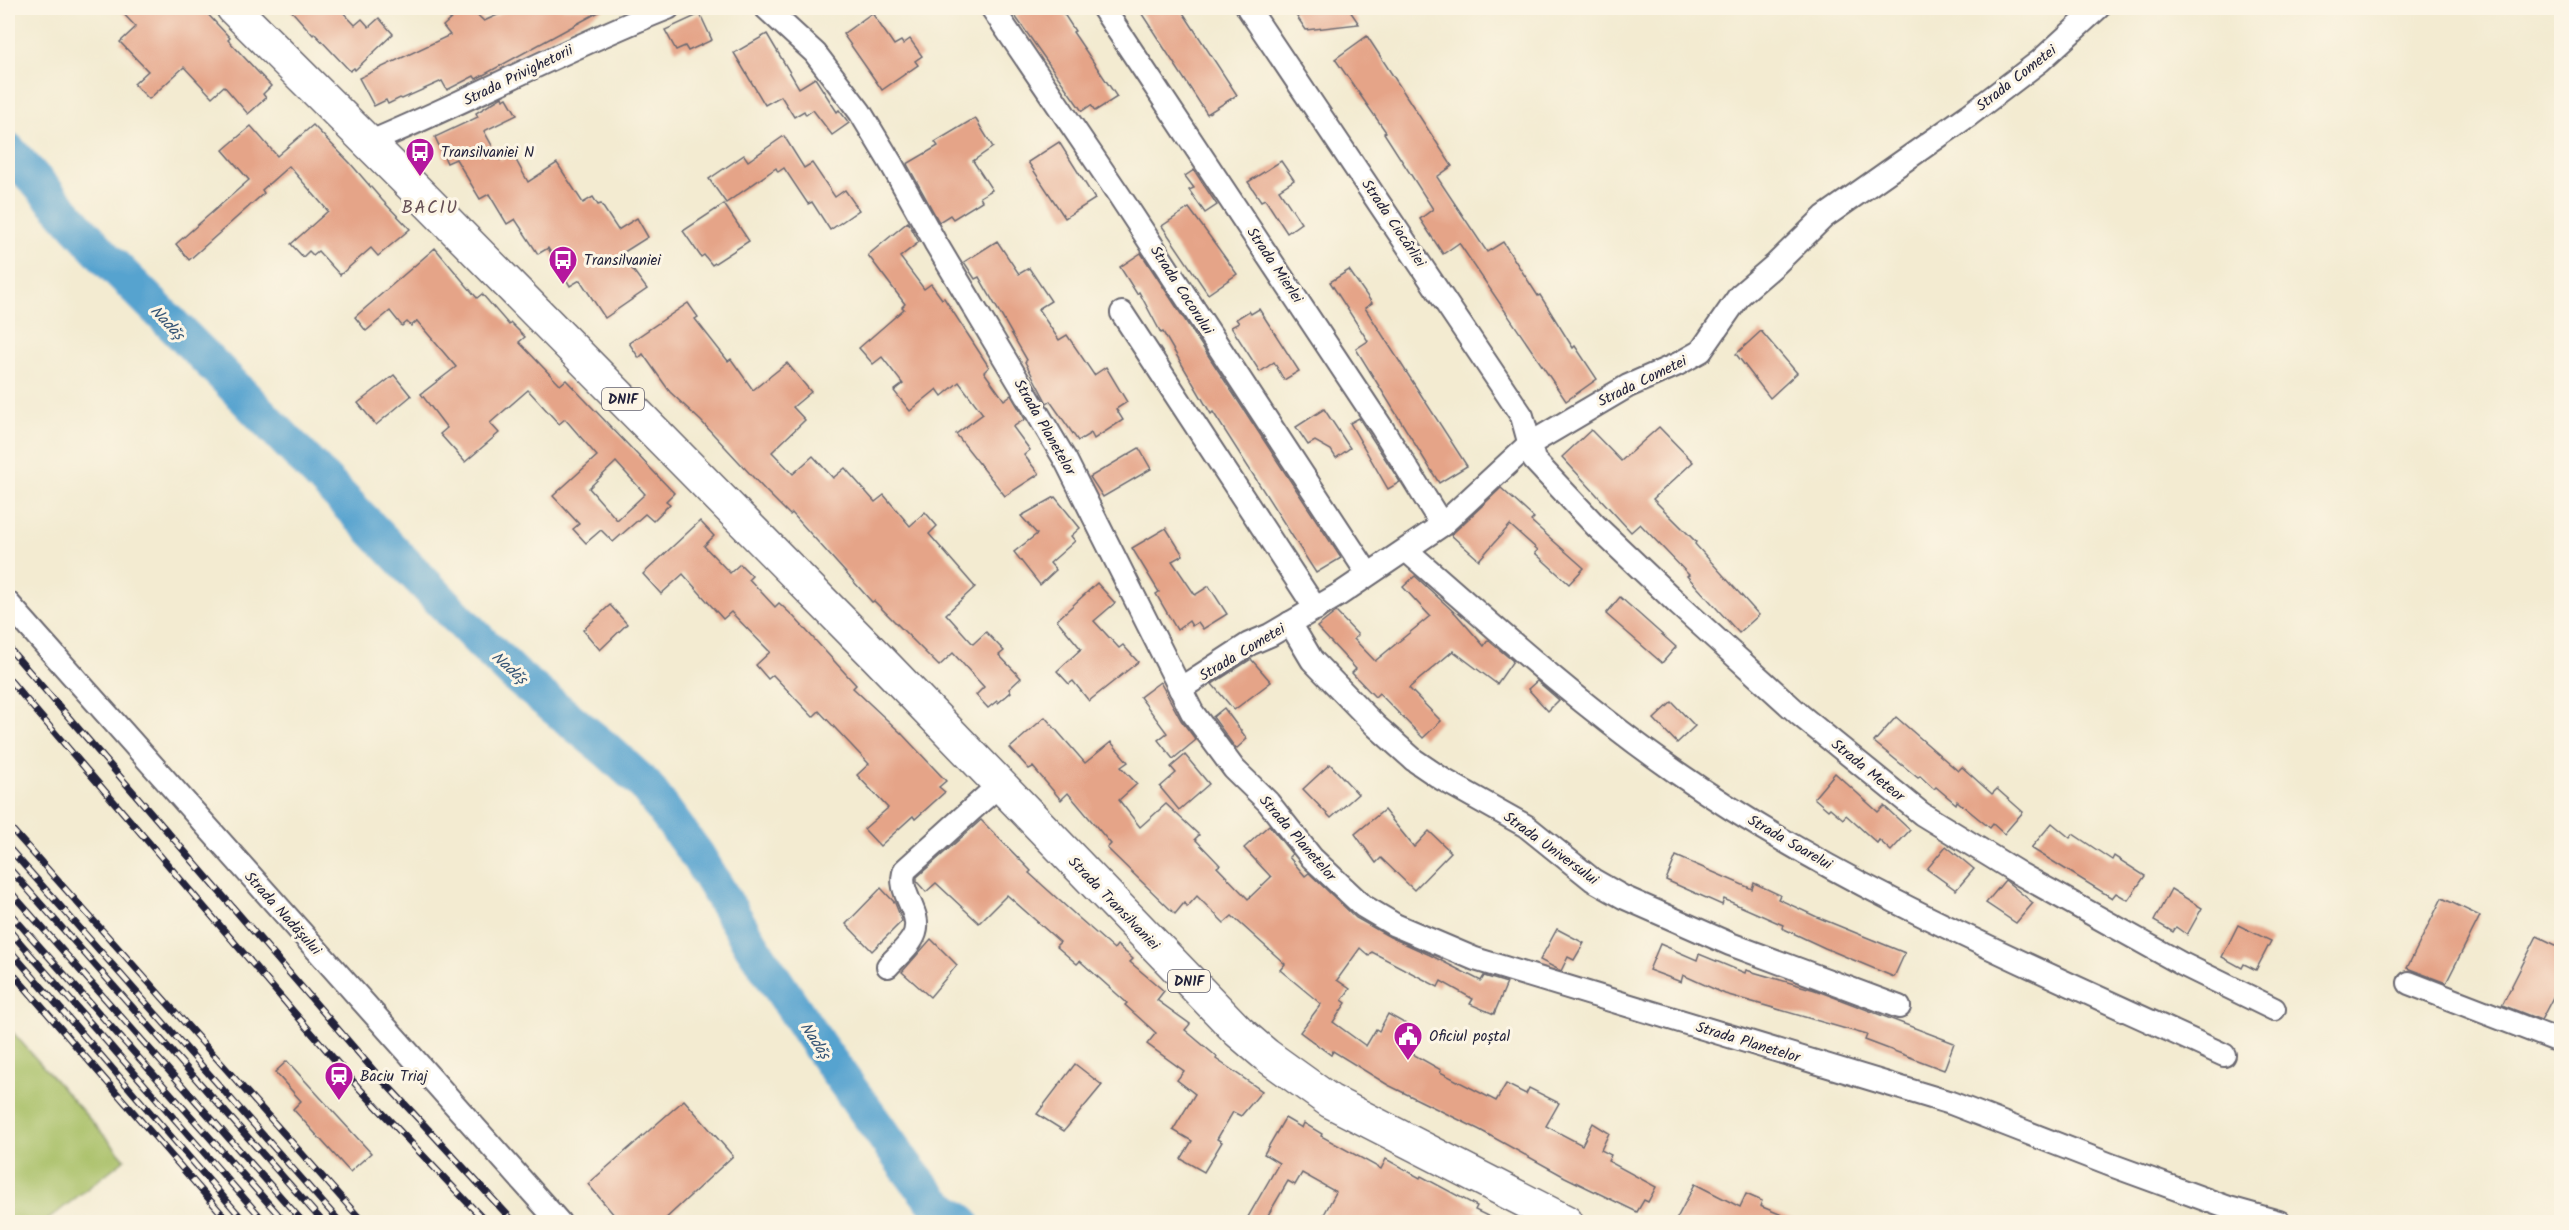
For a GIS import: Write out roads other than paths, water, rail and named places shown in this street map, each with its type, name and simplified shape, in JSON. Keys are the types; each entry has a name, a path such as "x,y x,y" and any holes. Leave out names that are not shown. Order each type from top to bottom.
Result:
{"main road":[{"name":"DN1F","path":"233,8 368,143"},
{"name":"Strada Transilvaniei","path":"368,143 876,656 1201,993 1266,1055 1339,1107 1566,1222"}],"street":[{"name":"Strada Privighetorii","path":"368,143 423,120 580,45 668,8"},
{"name":"Strada Planetelor","path":"766,8 815,53 860,112 1065,461 1192,712 1234,769 1268,802 1312,858 1363,906 1395,925 1475,959 1951,1103 2229,1208 2279,1222"},
{"name":"Strada Cocorului","path":"992,8 1119,195 1368,574"},
{"name":"Strada Mierlei","path":"1103,8 1382,428 1442,525"},
{"name":"Strada Ciocârliei","path":"1248,8 1492,370 1521,416 1528,445"},
{"name":"Strada Cometei","path":"1180,689 1249,644 1316,609 1442,525 1528,445 1619,390 1678,364 1701,351 1740,295 1824,217 2040,61 2098,8"},
{"path":"1122,313 1316,609"},
{"name":"Strada Meteor","path":"1528,445 1534,460 1542,471 1679,605 1800,715 1922,814 2020,874 2182,964 2274,1009"},
{"name":"Strada Soarelui","path":"1406,550 1587,707 1677,773 1758,825 1869,887 1964,934 2224,1055"},
{"name":"Strada Nadășului","path":"8,603 559,1222"},
{"name":"Strada Universului","path":"1290,623 1312,660 1376,726 1414,760 1442,779 1526,826 1593,880 1623,897 1730,944 1899,1007"},
{"path":"888,966 912,939 916,931 914,913 902,883 906,870 1000,784"},
{"path":"2409,983 2562,1042"}],"waterway":[{"name":"Nadăș","path":"8,150 107,259 222,374 480,641 515,675 608,751 645,785 697,855 748,940 819,1046 907,1168 934,1202 962,1222"}],"railway":[{"path":"8,647 375,1072 514,1222"},
{"path":"8,678 358,1087 486,1222"},
{"path":"8,825 363,1222"},
{"path":"8,847 340,1222"},
{"path":"8,867 323,1222"},
{"path":"8,889 303,1222"},
{"path":"8,911 285,1222"},
{"path":"8,929 265,1222"},
{"path":"8,948 245,1222"},
{"path":"8,968 229,1222"}],"place":[{"name":"Transilvaniei N","path":"420,178"},
{"name":"Transilvaniei","path":"563,286"},
{"name":"Oficiul poștal","path":"1408,1062"},
{"name":"Baciu Triaj","path":"339,1102"}],"district":[{"name":"BACIU","path":"430,207"}]}
